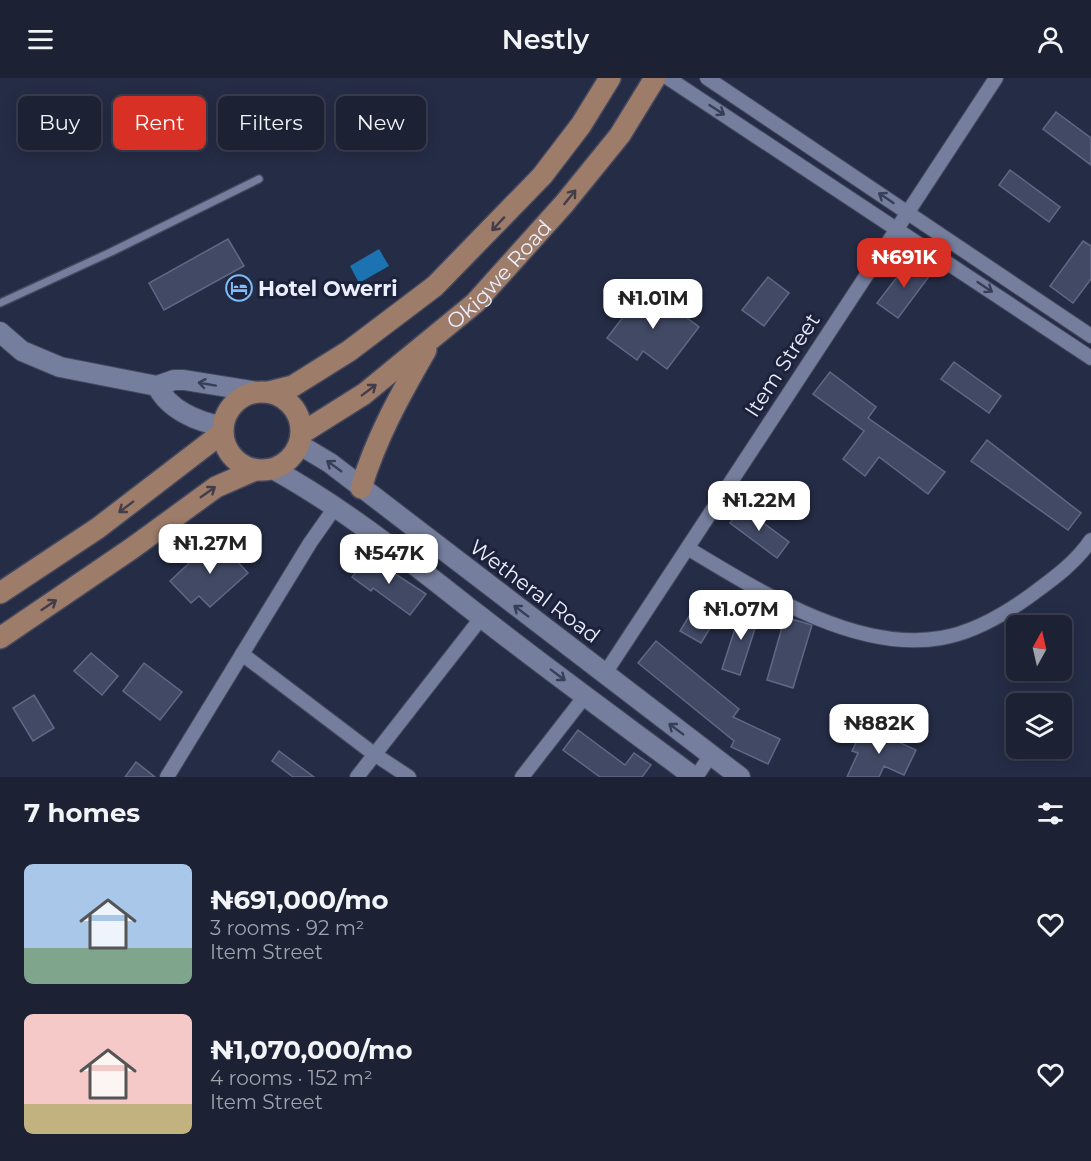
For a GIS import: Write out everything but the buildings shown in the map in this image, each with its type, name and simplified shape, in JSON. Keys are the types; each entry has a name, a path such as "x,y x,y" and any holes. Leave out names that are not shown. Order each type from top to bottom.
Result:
{"main road":[{"path":"0,593 98,528 222,430 228,411 240,398 293,386 349,351 435,286 542,176 581,125 610,78"},
{"name":"Okigwe Road","path":"301,439 431,342 475,303 564,204 620,135 654,78"},
{"path":"0,332 22,351 60,367 157,386 174,380 184,380 263,392 285,398 294,408 300,420 301,439 284,464 216,486 131,549 0,638"},
{"path":"361,488 371,455 394,406 431,342"},
{"path":"157,386 163,398 171,404 198,420 222,430"},
{"path":"222,430 229,453 236,461 264,470 336,506 695,777"},
{"name":"Wetheral Road","path":"301,439 361,488 740,777"}],"street":[{"path":"668,78 1091,358"},
{"path":"707,78 1091,336"},
{"name":"Item Street","path":"604,675 689,549 906,211 996,78"},
{"path":"167,777 336,506"},
{"path":"689,549 763,593 848,629 896,640 942,638 1009,610 1054,578 1091,540"},
{"path":"357,777 482,617"},
{"path":"242,654 374,754 409,777"},
{"path":"522,777 585,696"},
{"path":"695,777 711,755"}],"lane":[{"path":"0,303 111,252 259,178"}],"water":[{"path":"379,249 389,266 359,283 350,266"}],"place":[{"name":"Hotel Owerri","path":"239,288"}]}
